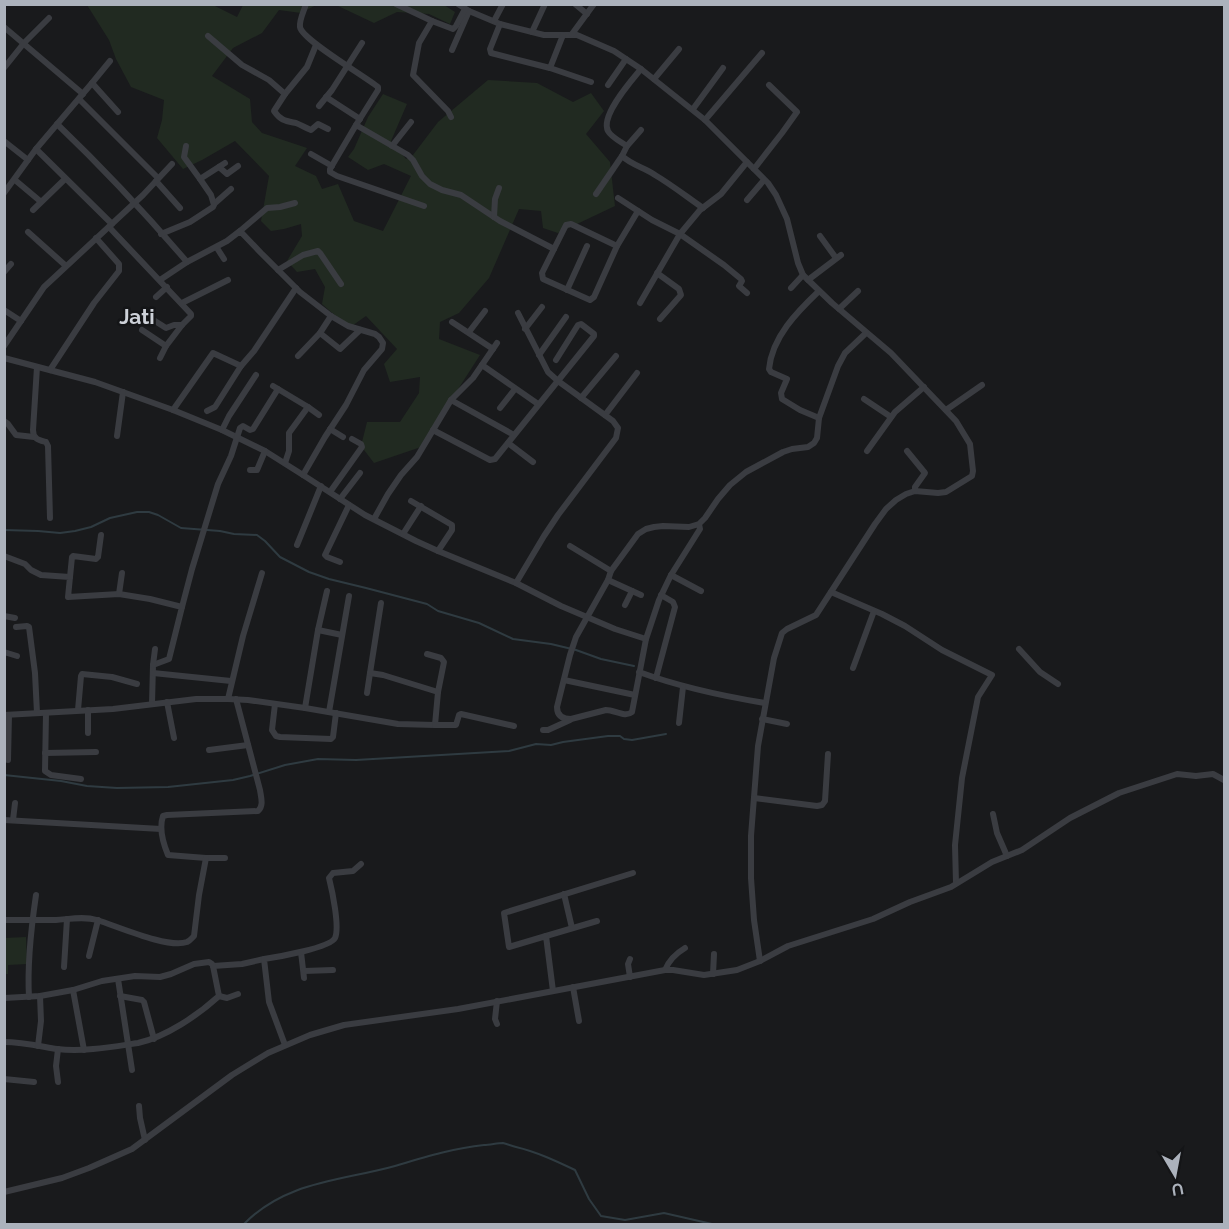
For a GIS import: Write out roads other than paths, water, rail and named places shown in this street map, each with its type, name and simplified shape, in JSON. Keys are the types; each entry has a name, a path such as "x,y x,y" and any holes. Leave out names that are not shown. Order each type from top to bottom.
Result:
{"street":[{"path":"306,4 300,28 316,45 377,85 378,88 330,172 424,206"},
{"path":"396,4 453,29 467,10"},
{"path":"458,4 497,23 544,35 572,34 604,46 641,69 693,109 773,190 787,219 800,267 805,277 891,353 946,410 969,441 973,475 942,493 915,491 900,497 886,509 816,615 782,632 774,658 762,718 756,759 750,844 754,920 760,961"},
{"path":"503,4 490,49 491,53 550,68 591,82"},
{"path":"532,32 545,4"},
{"path":"575,4 587,14"},
{"path":"572,34 594,4"},
{"path":"452,50 467,10"},
{"path":"4,68 24,43 49,18"},
{"path":"432,21 419,44 413,69 414,77 448,111 451,117"},
{"path":"4,27 81,96 157,179 180,208"},
{"path":"550,68 564,35"},
{"path":"208,36 242,65 269,80 285,94"},
{"path":"319,106 337,83 362,43"},
{"path":"316,45 307,67 274,111 287,122 296,123 311,130 318,124 328,129"},
{"path":"654,79 679,49"},
{"path":"705,120 762,54"},
{"path":"608,85 626,59"},
{"path":"4,193 36,149 110,61"},
{"path":"693,109 723,68"},
{"path":"627,146 610,134 607,124 616,102 641,69"},
{"path":"93,83 118,112"},
{"path":"754,169 797,112 769,85"},
{"path":"326,97 408,156 430,184 461,195 494,217 554,249"},
{"path":"392,146 411,122"},
{"path":"57,124 135,202 187,262"},
{"path":"596,194 627,146 641,130"},
{"path":"4,141 28,160"},
{"path":"186,146 184,158 211,195 214,204"},
{"path":"36,149 110,225 191,315 166,346 160,358"},
{"path":"311,154 332,166"},
{"path":"622,156 657,176 703,208"},
{"path":"640,303 680,234 703,208 721,194 747,162"},
{"path":"4,346 44,287 172,164"},
{"path":"200,179 222,165 227,174 238,166"},
{"path":"33,210 65,179"},
{"path":"15,180 40,201"},
{"path":"747,200 764,180"},
{"path":"494,217 495,199 499,188"},
{"path":"161,234 201,216 231,189"},
{"path":"618,198 680,234 732,271 742,280 739,287 747,293"},
{"path":"160,280 187,262 217,248 267,208 295,203"},
{"path":"617,246 571,224 566,225 542,273 542,278 592,300 617,246 638,211"},
{"path":"240,231 296,288 331,316 348,326 379,337 383,346 363,370 346,405 303,475"},
{"path":"28,232 66,266"},
{"path":"791,288 838,256 820,236"},
{"path":"50,370 120,268 118,262 96,238"},
{"path":"567,290 587,246"},
{"path":"217,248 224,259"},
{"path":"278,270 303,255 318,251 341,284"},
{"path":"4,272 11,264"},
{"path":"657,273 681,293 660,319"},
{"path":"182,303 228,280"},
{"path":"156,297 167,287"},
{"path":"207,411 215,407 296,288"},
{"path":"819,291 795,316 777,340 769,369 787,379 781,393 782,399 819,418"},
{"path":"839,309 858,291"},
{"path":"525,329 542,307"},
{"path":"4,310 21,321"},
{"path":"469,332 485,311"},
{"path":"516,583 558,515 616,438 618,428 605,415 548,372 518,313"},
{"path":"297,356 320,333 331,316"},
{"path":"539,355 566,317"},
{"path":"155,321 165,328 182,325"},
{"path":"374,519 388,494 428,440 451,400 468,384 495,346 452,322"},
{"path":"433,430 490,460 495,459 594,334 581,324 578,325 556,360"},
{"path":"142,330 166,346"},
{"path":"320,333 340,349 360,330"},
{"path":"571,719 561,717 557,711 572,646 611,571 638,534 646,529 663,526 688,527 699,524 730,485 746,472 783,452 808,447 814,443 817,438 819,418 840,362 845,353 866,333"},
{"path":"172,410 213,353 241,366"},
{"path":"581,398 616,356"},
{"path":"4,358 95,382 222,430 265,451 349,505 403,534 516,583 586,617 646,639"},
{"path":"482,365 538,405"},
{"path":"34,437 37,367"},
{"path":"605,415 636,373"},
{"path":"222,430 256,375"},
{"path":"946,410 982,385"},
{"path":"867,450 899,408 924,387"},
{"path":"153,665 169,659 188,583 218,484 241,426 253,429 276,388 319,415"},
{"path":"500,408 515,389"},
{"path":"117,436 123,392"},
{"path":"864,399 891,417"},
{"path":"451,400 514,435"},
{"path":"285,463 289,451 289,433 308,407"},
{"path":"4,422 16,435 34,437 46,442 48,446 51,518"},
{"path":"330,429 343,437"},
{"path":"330,492 362,447 352,439"},
{"path":"508,443 533,462"},
{"path":"250,470 257,470 265,451"},
{"path":"907,451 925,473 915,487 915,491"},
{"path":"340,499 360,473"},
{"path":"297,545 321,486"},
{"path":"411,501 453,526 438,551"},
{"path":"340,562 325,555 349,505"},
{"path":"403,534 421,506"},
{"path":"543,730 548,730 571,719 606,710 630,714 633,710 646,639 661,595 700,529 699,524"},
{"path":"101,535 96,559 72,557 68,597 119,594 182,607"},
{"path":"570,546 611,571"},
{"path":"4,556 26,564 31,570 41,575 70,577"},
{"path":"119,594 122,573"},
{"path":"228,699 262,573"},
{"path":"671,575 701,591"},
{"path":"608,580 641,595"},
{"path":"305,708 327,591"},
{"path":"625,605 632,591"},
{"path":"831,592 905,626 942,650 992,675 978,697 962,778 956,832 956,884"},
{"path":"656,678 675,607 673,602 661,595"},
{"path":"275,704 272,730 280,738 331,739 333,737 332,712 349,596"},
{"path":"367,693 381,603"},
{"path":"853,668 874,611"},
{"path":"4,616 15,618"},
{"path":"16,627 29,627 37,713"},
{"path":"318,630 342,635"},
{"path":"152,704 155,649"},
{"path":"1019,649 1040,672 1058,684"},
{"path":"4,652 17,656"},
{"path":"427,654 441,658 444,662 435,725"},
{"path":"639,672 683,687 765,703"},
{"path":"153,673 231,681"},
{"path":"370,673 438,692"},
{"path":"78,710 82,674 121,678 137,684"},
{"path":"564,680 635,695"},
{"path":"679,723 683,687"},
{"path":"8,760 7,715 121,708 196,699 236,699 398,724 456,725 461,714 514,726"},
{"path":"225,858 168,855 161,829 163,816 167,814 258,811 261,809 260,790 236,699"},
{"path":"167,702 174,738"},
{"path":"88,710 88,733"},
{"path":"46,712 44,769 48,774 81,779"},
{"path":"762,718 787,724"},
{"path":"209,750 248,745"},
{"path":"45,753 96,752"},
{"path":"754,798 822,805 825,801 828,754"},
{"path":"4,1192 62,1178 132,1149 232,1075 268,1053 310,1035 344,1025 458,1009 665,970 704,975 736,970 760,961 788,946 873,919 956,884 992,862 1022,850 1070,818 1119,793 1178,774 1196,776 1213,774 1224,780"},
{"path":"13,820 15,804"},
{"path":"993,814 996,829 1007,856"},
{"path":"4,820 161,829"},
{"path":"4,920 81,918 98,920 149,938 187,942 192,939 206,858"},
{"path":"4,998 29,998 73,990 102,981 135,976 160,977 204,962 213,966 243,964 331,943 336,935 336,924 330,875 353,871 361,864"},
{"path":"597,921 509,947 504,913 633,873"},
{"path":"564,894 572,928"},
{"path":"29,998 28,969 36,895"},
{"path":"64,967 67,919"},
{"path":"89,956 98,920"},
{"path":"546,936 553,991"},
{"path":"665,970 676,953 685,948"},
{"path":"301,952 304,975 333,970"},
{"path":"713,974 714,954"},
{"path":"264,959 269,1002 285,1045"},
{"path":"630,959 628,964 630,977"},
{"path":"213,966 219,996"},
{"path":"118,979 132,1070"},
{"path":"573,987 579,1021"},
{"path":"73,990 84,1050"},
{"path":"219,996 227,998 238,994"},
{"path":"38,1046 41,1020 40,996"},
{"path":"120,996 144,1002 154,1039"},
{"path":"4,1042 23,1042 58,1049 84,1050 147,1041 182,1023 219,996"},
{"path":"497,1001 495,1019 497,1024"},
{"path":"58,1049 56,1066 58,1082"},
{"path":"4,1079 34,1082"},
{"path":"139,1106 146,1140"}],"waterway":[{"path":"4,530 60,533 91,527 110,518 137,512 149,512 181,528 257,535 280,557 309,572 329,579 427,604 438,611 479,623 513,639 551,644 634,666"},
{"path":"4,775 87,786 168,787 233,780 285,765 318,759 356,760 509,751 536,744 551,745 608,736 620,736 632,740 666,734"},
{"path":"244,1224 260,1210 278,1199 315,1184 473,1146 503,1143 539,1154 575,1170 589,1199 601,1216 625,1220 664,1213 712,1224"}],"district":[{"name":"Jati","path":"137,316"}]}
